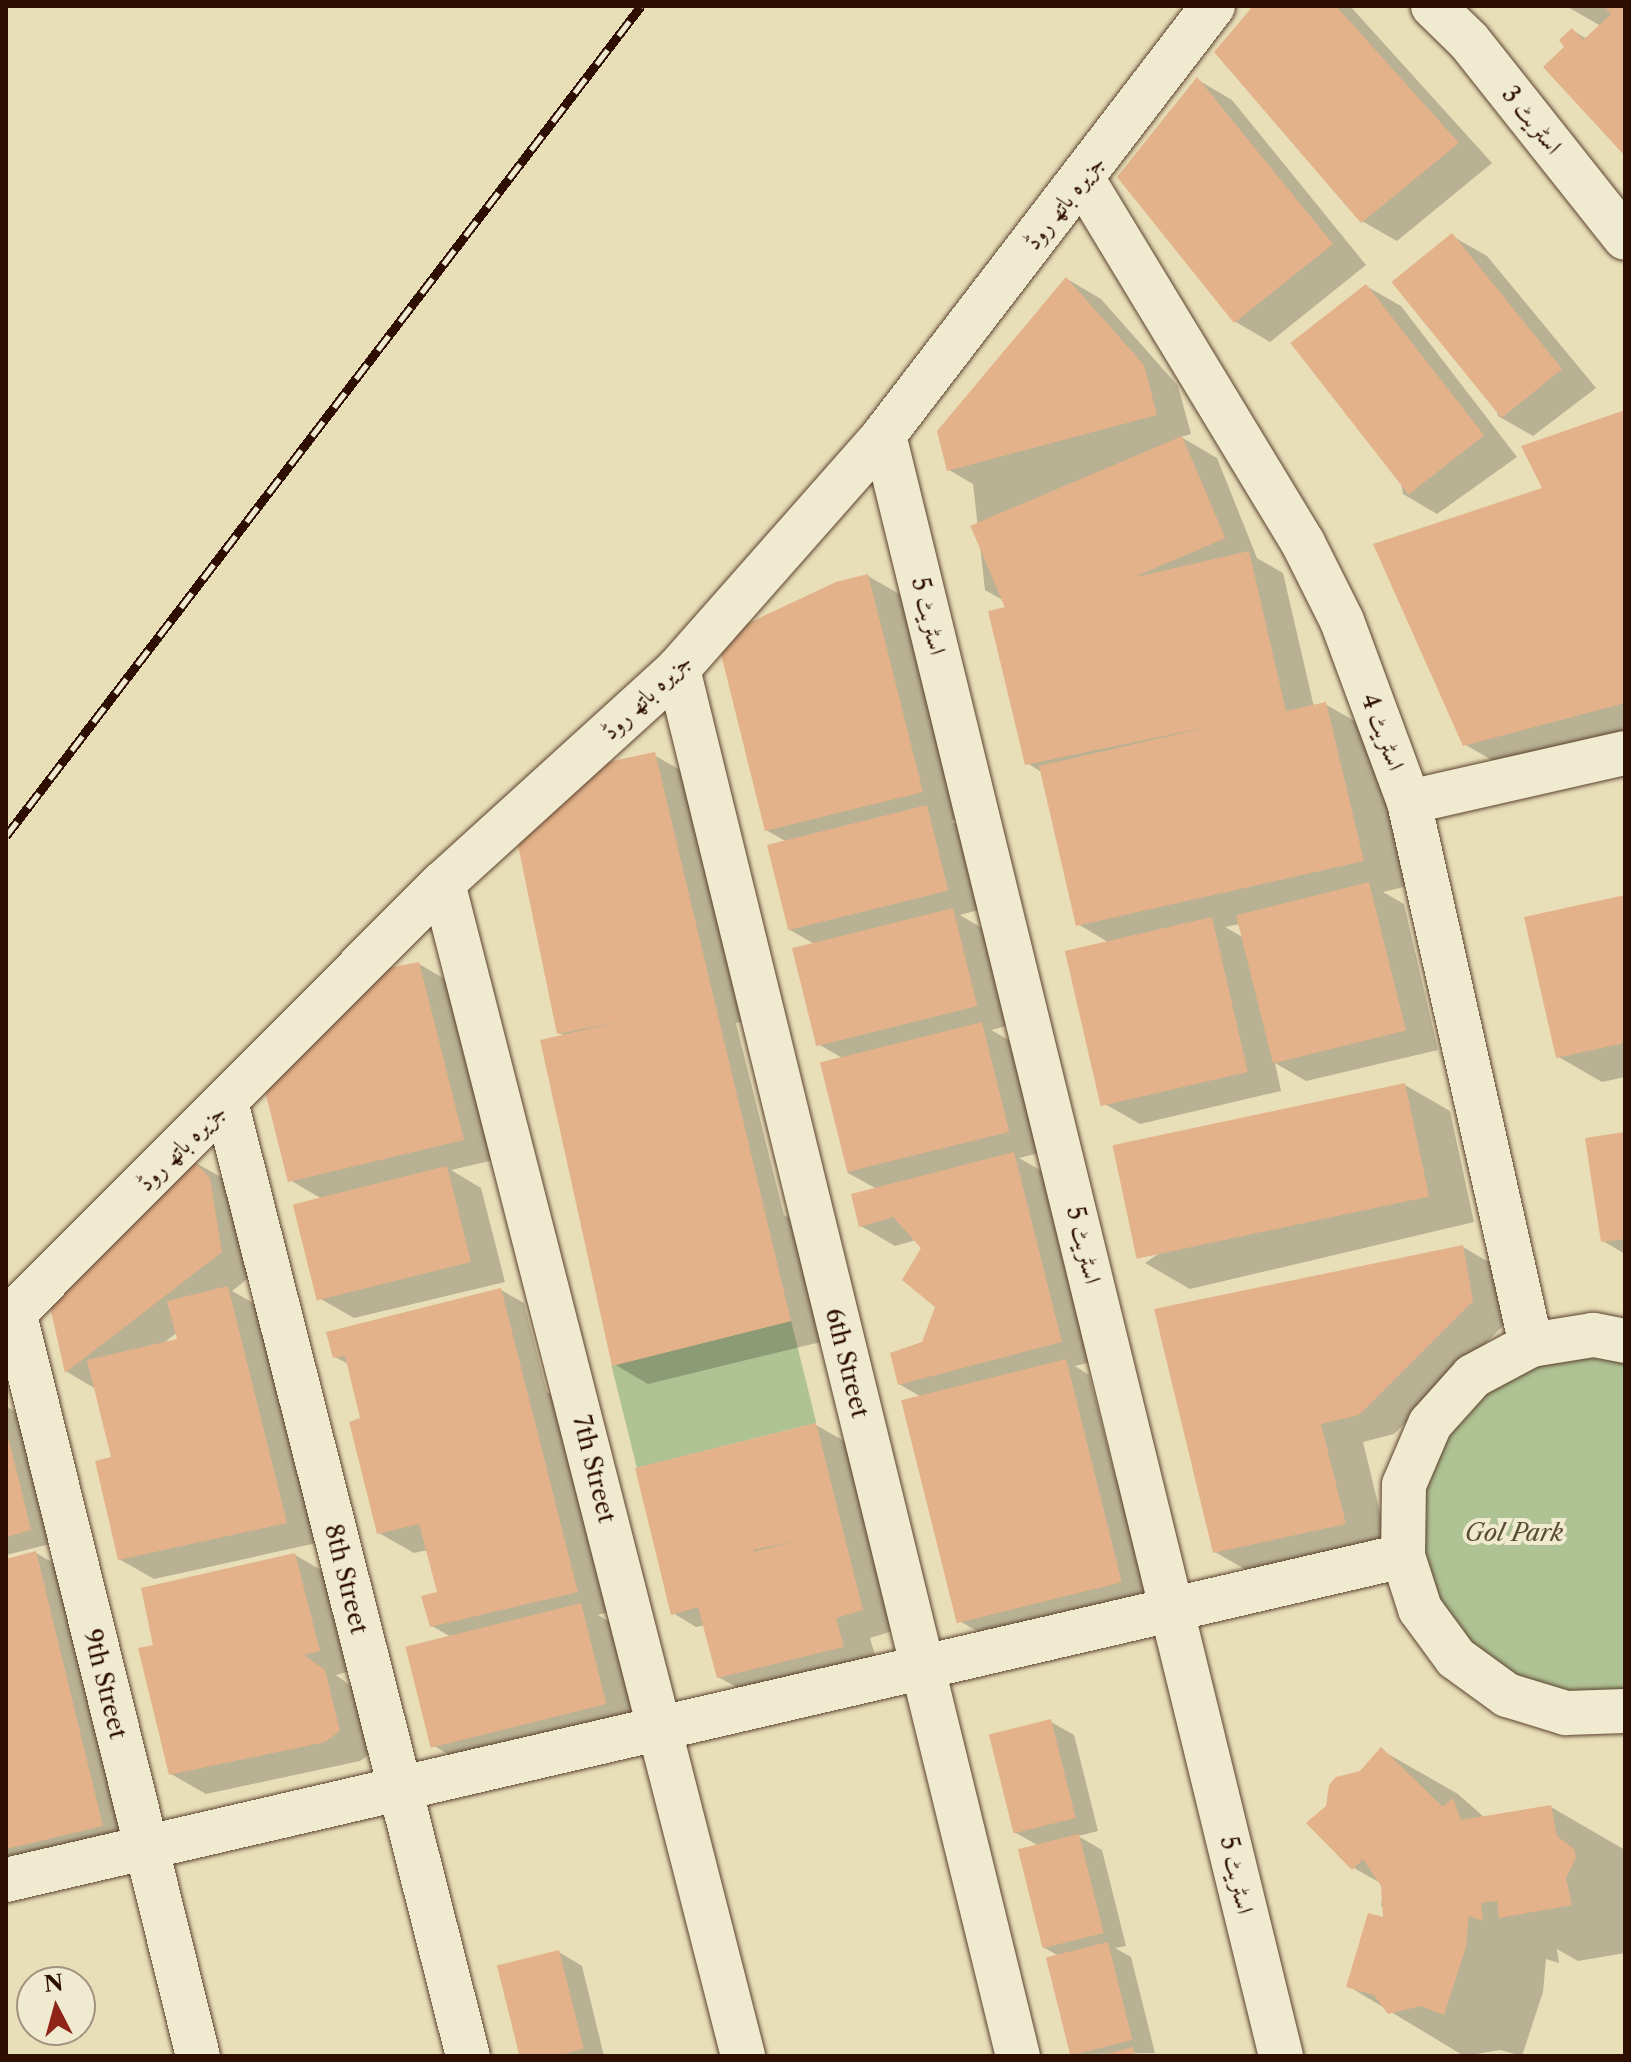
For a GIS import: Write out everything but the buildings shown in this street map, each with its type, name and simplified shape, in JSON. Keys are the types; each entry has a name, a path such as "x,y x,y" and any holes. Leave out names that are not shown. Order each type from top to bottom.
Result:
{"street":[{"name":"جزیرہ باتھ روڈ","path":"10,1316 443,883 678,669 884,435 1213,6"},
{"name":"اسٹریٹ 3","path":"1433,6 1469,41 1625,238"},
{"name":"اسٹریٹ 4","path":"1082,178 1303,543 1342,621 1409,802 1531,1345"},
{"name":"اسٹریٹ 5","path":"884,435 1174,1609 1281,2056"},
{"name":"6th Street","path":"678,669 1018,2056"},
{"path":"1409,802 1625,753"},
{"name":"7th Street","path":"443,883 743,2056"},
{"name":"8th Street","path":"226,1102 468,2056"},
{"name":"9th Street","path":"10,1316 198,2056"},
{"path":"1625,1341 1593,1335 1531,1345 1473,1376 1430,1424 1404,1485 1403,1556 1420,1609 1456,1658 1507,1695 1566,1713 1625,1711"},
{"path":"6,1880 1403,1556"}],"green space":[{"path":"791,1321 816,1423 637,1468 611,1366"},
{"name":"Gol Park","path":"1625,1341 1625,1711 1507,1695 1403,1556 1401,1510 1473,1376"}],"railway":[{"path":"6,836 641,6"}]}
